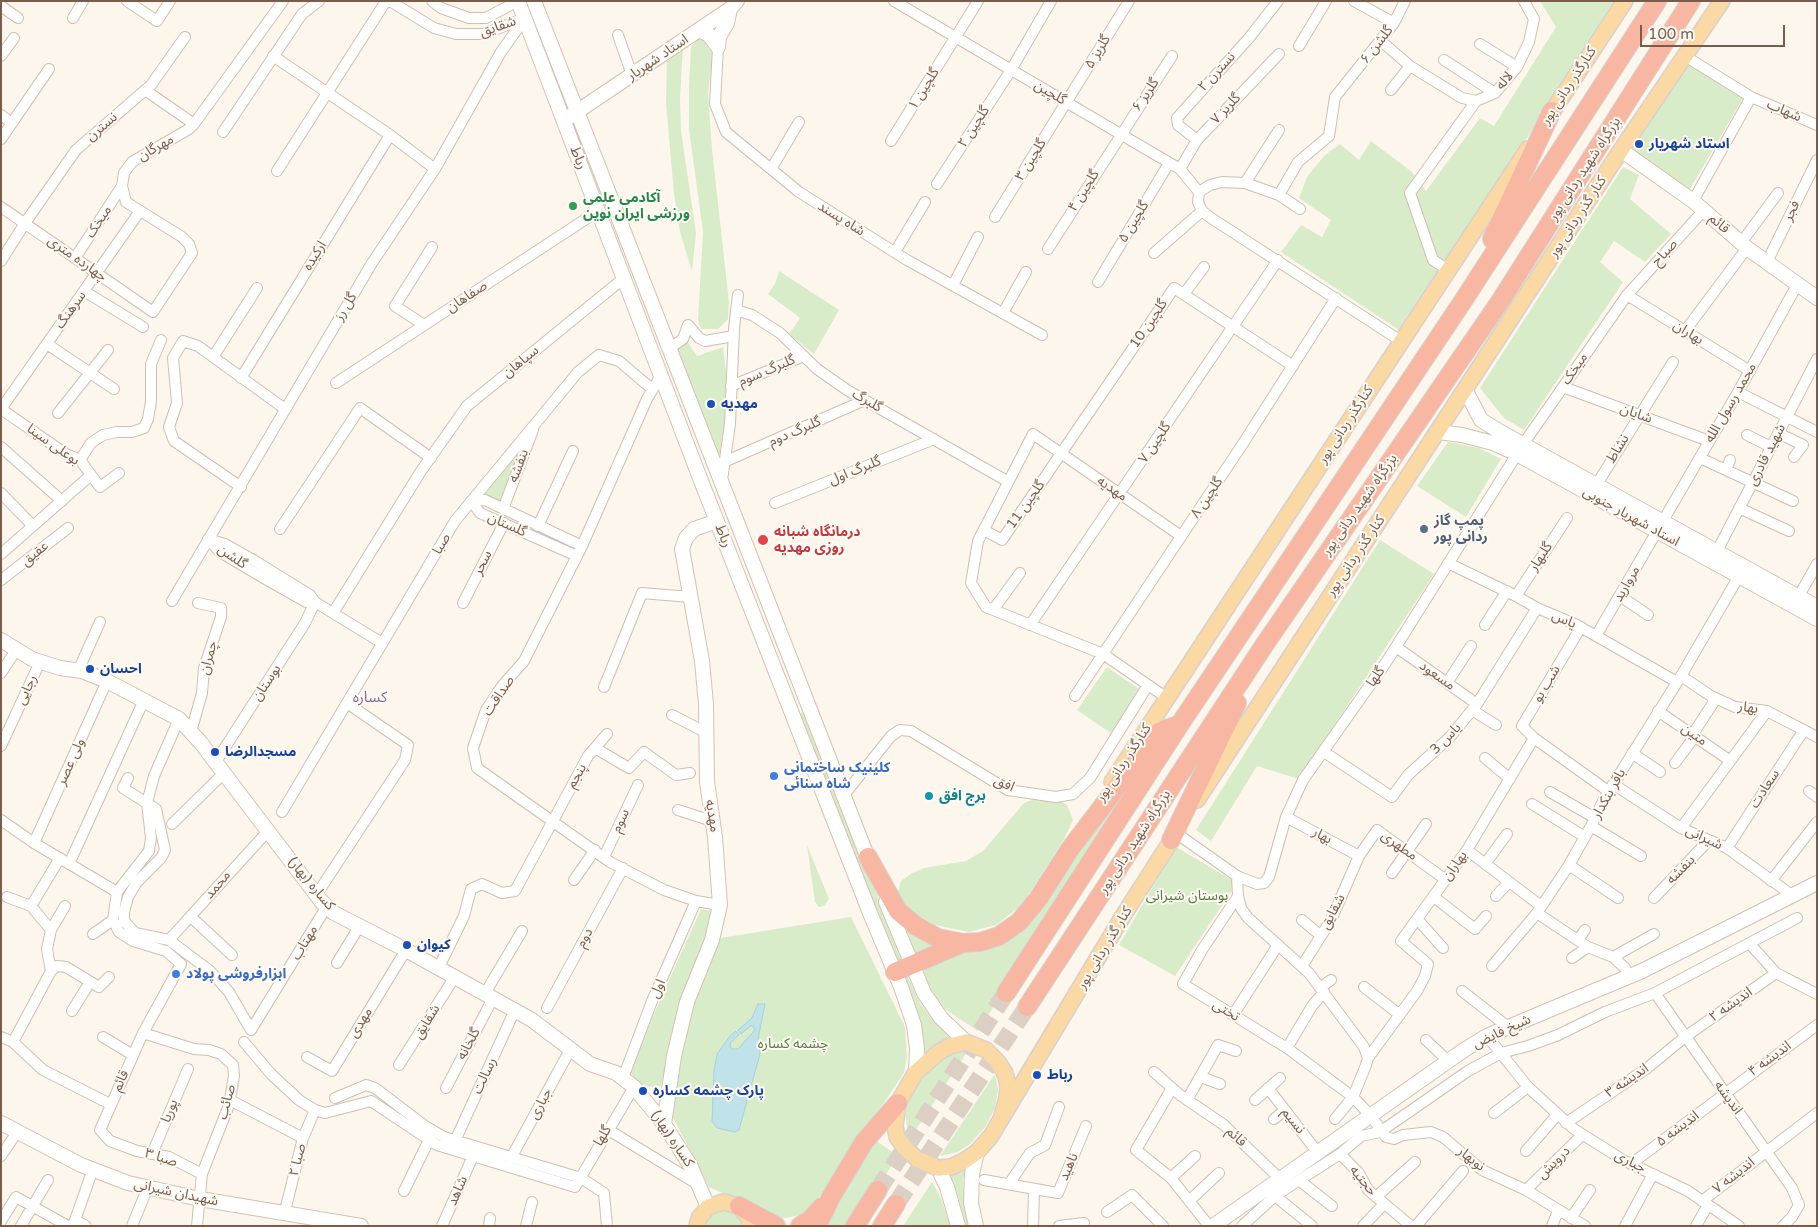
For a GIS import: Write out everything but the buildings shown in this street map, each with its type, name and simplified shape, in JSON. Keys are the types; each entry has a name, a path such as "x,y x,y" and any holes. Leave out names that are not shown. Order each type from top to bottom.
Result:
{"highway":[{"name":"بزرگراه شهید ردانی پور","path":"1006,993 1180,724 1463,301 1656,1"},
{"name":"بزرگراه شهید ردانی پور","path":"1026,1007 1265,644 1499,303 1691,1"},
{"path":"1463,301 1552,111"},
{"path":"1174,837 1265,644"},
{"path":"868,857 898,911 916,926 938,938 963,942 980,942 999,936 1019,922 1038,899 1070,849 1159,732 1180,724"},
{"path":"895,972 963,942"},
{"path":"818,1226 831,1198 864,1142 898,1102"},
{"path":"855,1226 878,1190"},
{"path":"800,1226 810,1220 831,1198"},
{"path":"882,1226 896,1204"},
{"path":"739,1206 776,1226"}],"main road":[{"name":"کنارگذر ردانی پور","path":"1070,849 1167,698 1625,1"},
{"name":"کنار گذر ردانی پور","path":"1002,1119 1174,837 1621,150 1722,1"},
{"path":"966,1042 986,1050 998,1062 1005,1072 1008,1098 1002,1119 977,1152 951,1167 938,1168 917,1159 905,1148 898,1137 894,1126 898,1102 916,1072 939,1052 950,1046 966,1042"},
{"path":"697,1226 699,1218 708,1207 723,1202 739,1206 749,1218 751,1226"}],"street":[{"path":"72,18 83,1"},
{"path":"133,3 157,20 170,1"},
{"name":"مهرگان","path":"122,186 124,173 132,162 189,129 194,124 283,1"},
{"path":"223,132 302,14 319,1"},
{"path":"277,171 326,91 386,1"},
{"name":"شقایق","path":"390,1 434,28 456,34 484,34 524,18"},
{"path":"432,1 441,8 469,18 486,18 518,1"},
{"name":"رباط","path":"518,1 660,375 895,972 914,1025 917,1050 916,1072"},
{"name":"گلچین ۱","path":"891,141 978,1"},
{"name":"گلچین ۲","path":"937,184 1011,70 1051,1"},
{"name":"گلریز ۵","path":"1067,103 1129,1"},
{"name":"نسترن ۲","path":"1197,140 1178,125 1177,118 1249,38 1278,1"},
{"path":"1299,46 1326,1"},
{"path":"1354,1 1394,23"},
{"name":"گلشن ۶","path":"1278,195 1298,162 1328,136 1335,97 1381,41 1394,23 1405,1"},
{"name":"لاله","path":"1476,101 1494,93 1516,67 1529,42 1534,18 1524,1"},
{"name":"گلچین","path":"897,2 1180,169 1199,192"},
{"name":"رباط","path":"538,4 569,92 868,857 912,964 924,993 941,1018 966,1042"},
{"path":"718,47 719,37 734,5"},
{"name":"استاد شهریار","path":"563,120 734,5"},
{"path":"1,6 18,18"},
{"name":"گل رز","path":"172,601 372,263 435,169 501,52 524,18"},
{"path":"699,30 710,35 718,47"},
{"path":"618,35 632,75"},
{"name":"نسترن","path":"1,261 76,150 145,90 185,37"},
{"path":"1,56 14,38"},
{"path":"1381,41 1410,66 1462,98 1476,101 1410,193 1433,260 1448,270"},
{"path":"1480,44 1516,67"},
{"name":"شاه پسند","path":"718,47 715,104 726,132 799,192 895,252 1042,335"},
{"name":"گلریز ۷","path":"1180,169 1197,140 1279,54"},
{"path":"273,56 390,135 435,169"},
{"name":"گلریز ۶","path":"1120,134 1172,56"},
{"path":"1685,56 1750,97"},
{"path":"1444,60 1494,93"},
{"path":"1391,90 1410,66"},
{"path":"1,139 48,69"},
{"path":"145,90 194,124"},
{"path":"569,92 585,100 594,100 584,130"},
{"name":"شهاب","path":"1692,201 1750,97 1817,125"},
{"name":"گلچین ۳","path":"996,217 1067,103"},
{"path":"1,115 12,123"},
{"path":"771,169 799,122"},
{"path":"1245,183 1279,130"},
{"name":"گلچین ۴","path":"1048,249 1120,134"},
{"name":"ارکیده","path":"241,378 390,135"},
{"name":"قائم","path":"1621,150 1704,210 1744,245 1817,298"},
{"name":"فجر","path":"1767,262 1817,160"},
{"name":"گلچین ۵","path":"1098,282 1169,163"},
{"path":"1300,209 1278,195 1245,183 1222,182 1210,185 1199,192 1198,202 1202,211 1401,341"},
{"path":"122,186 126,202 140,211"},
{"name":"میخک","path":"75,258 122,186"},
{"path":"1684,331 1778,193"},
{"path":"895,252 925,202"},
{"name":"چهارده متری","path":"1,206 153,312 192,253 189,244 182,237 140,211"},
{"name":"صباح","path":"1627,295 1704,210"},
{"name":"سرهنگ","path":"1,409 140,211"},
{"name":"صفاهان","path":"336,383 598,211"},
{"path":"1154,253 1202,211"},
{"path":"952,285 978,238"},
{"path":"424,325 394,306 432,247"},
{"name":"گلچین ۷","path":"1030,625 1278,260"},
{"path":"1184,294 1204,267"},
{"path":"1003,314 1026,272"},
{"name":"سپاهان","path":"333,613 431,458 467,406 624,278"},
{"name":"محمد رسول الله","path":"1660,526 1750,371 1797,285"},
{"path":"213,357 256,288"},
{"name":"گلچین 10","path":"1061,454 1174,288 1293,366"},
{"path":"84,291 143,328"},
{"path":"722,480 732,386 738,295"},
{"name":"میخک","path":"1520,448 1627,295"},
{"name":"بهاران","path":"1627,295 1750,371"},
{"name":"گلچین ۸","path":"1075,696 1336,298"},
{"name":"گلبرگ","path":"736,310 752,315 780,333 817,369 865,400 1007,481"},
{"path":"670,348 683,339 688,325 699,338 705,341 734,336"},
{"path":"80,460 91,443 102,435 132,432 144,428 150,410 151,364 161,340"},
{"path":"241,487 174,442 169,427 177,403 173,358 183,341 198,346 285,409"},
{"path":"47,344 114,389"},
{"path":"58,413 108,350"},
{"name":"صبا","path":"282,812 455,521 578,372 599,355 620,361 652,389"},
{"name":"گلبرگ سوم","path":"732,386 804,356"},
{"name":"شهید قادری","path":"1717,551 1817,359"},
{"name":"نشاط","path":"1597,484 1638,415 1673,362"},
{"name":"صداقت","path":"660,375 579,551 524,661 502,686 486,710 473,748 477,768 604,857 664,890 696,902 720,905"},
{"name":"شایان","path":"1563,386 1710,441"},
{"name":"استاد شهریار جنوبی","path":"1466,390 1481,420 1520,448 1660,526 1717,551 1796,601 1817,619"},
{"path":"1738,392 1817,432"},
{"name":"گلبرگ دوم","path":"724,462 865,400"},
{"path":"280,530 360,408 431,458"},
{"name":"بوعلی سینا","path":"1,409 66,454 80,460 100,487 119,473"},
{"name":"بنفشه","path":"503,509 535,424"},
{"name":"استاد شهریار جنوبی","path":"1438,432 1520,448 1597,484 1739,576 1796,601 1817,607"},
{"path":"1778,433 1803,445 1794,457"},
{"name":"مهدیه","path":"1167,698 1103,654 986,607 971,583 978,541 1007,481 1033,434 1181,536"},
{"path":"1747,435 1771,447"},
{"name":"گلبرگ اول","path":"775,502 934,439"},
{"path":"1,447 62,501"},
{"name":"گلها","path":"1237,876 1256,884 1264,883 1269,877 1286,816 1303,780 1396,647 1520,448"},
{"path":"538,526 573,451"},
{"name":"گلچین 11","path":"984,530 1002,540 1061,454"},
{"path":"1700,458 1728,465 1753,482 1793,500"},
{"path":"4,548 33,526 91,475"},
{"path":"1,493 33,526"},
{"name":"گلستان","path":"471,501 485,500 538,526 579,551"},
{"name":"گلستان","path":"471,501 480,512 579,551"},
{"path":"1739,508 1789,531"},
{"name":"گلبهار","path":"1485,624 1511,593 1567,518"},
{"name":"مهدیه","path":"664,1124 671,1072 687,1002 712,940 720,905 715,837 707,782 707,733 702,661 682,549 686,538 694,529 717,521"},
{"name":"سحر","path":"463,603 504,523"},
{"name":"مروارید","path":"1596,636 1660,526"},
{"name":"عقیق","path":"1,580 68,528"},
{"name":"گلشن","path":"208,539 220,552 306,602 315,602 382,643"},
{"name":"یاس","path":"1448,563 1511,593 1537,608 1581,627 1679,679"},
{"path":"1796,601 1817,564"},
{"path":"993,610 1020,572"},
{"name":"باقر بنکدار","path":"1492,966 1539,910 1569,864 1611,788 1679,679 1739,576"},
{"path":"604,687 642,593 690,597"},
{"path":"1620,596 1648,615"},
{"name":"بوستان","path":"172,824 220,768 305,623 315,602"},
{"name":"چمران","path":"190,732 202,693 204,668 221,618 221,608 198,603"},
{"name":"یاس 3","path":"1324,752 1392,797 1408,775 1450,737 1475,707 1537,608"},
{"path":"78,671 100,622"},
{"name":"شب بو","path":"1534,738 1522,726 1581,627"},
{"name":"کساره (بهار)","path":"1,640 40,662 78,671 107,681 179,718 334,913 406,950 514,1012 532,1020 590,1064 623,1078 634,1087 664,1124 690,1165 708,1207"},
{"path":"1447,683 1471,646"},
{"name":"مسعود","path":"1396,647 1447,683 1496,725"},
{"path":"1,673 16,650"},
{"name":"رجایی","path":"1,746 40,662"},
{"path":"778,677 795,670"},
{"name":"بهار","path":"1679,679 1735,707 1767,710 1817,737"},
{"name":"ولی عصر","path":"34,843 107,681"},
{"name":"افق","path":"844,795 891,736 900,730 911,731 1008,790 1056,797 1073,794 1090,778 1148,685"},
{"path":"31,906 64,861 144,700"},
{"path":"1675,763 1712,703"},
{"path":"317,894 405,760 408,745 347,704"},
{"name":"متین","path":"1658,710 1729,760"},
{"path":"1681,828 1767,710"},
{"path":"672,715 707,733"},
{"path":"93,934 113,920 116,892 149,851 151,838 147,803 154,776 179,718"},
{"name":"سعادت","path":"1726,848 1804,730"},
{"name":"پنجم","path":"553,821 571,786 595,748 607,734"},
{"path":"1534,738 1611,788"},
{"name":"بهاران","path":"1368,1058 1417,991 1425,976 1428,964 1401,941 1467,850 1534,738"},
{"path":"595,748 629,768 644,752 676,775 690,773"},
{"path":"1632,753 1660,772"},
{"path":"1485,758 1510,779"},
{"path":"128,778 124,788 156,810 165,850 161,858 137,882 128,897 124,921 135,933 169,940"},
{"name":"سوم","path":"604,857 638,785"},
{"name":"شیرانی","path":"1611,788 1681,828 1726,848 1792,896"},
{"path":"1550,792 1641,856"},
{"path":"1532,804 1585,837"},
{"path":"678,810 712,821"},
{"name":"بهار","path":"1286,816 1359,856"},
{"path":"1,820 34,843 116,892"},
{"path":"438,969 464,916 471,889 482,884 502,893 515,891 553,821"},
{"path":"1771,880 1817,822"},
{"path":"1392,873 1426,824"},
{"name":"مطهری","path":"1359,856 1377,830 1446,880"},
{"name":"محمد","path":"169,940 268,831"},
{"path":"1485,864 1507,834"},
{"path":"1174,837 1237,876 1241,908 1248,918 1302,966 1323,989 1364,1047 1368,1058 1353,1097 1335,1119"},
{"name":"بنفشه","path":"1654,898 1708,841"},
{"path":"574,880 595,850"},
{"path":"1467,850 1509,882 1539,910 1578,940 1588,947 1612,957 1625,968 1629,977"},
{"name":"شقایق","path":"1302,966 1331,920 1359,856"},
{"path":"1569,864 1618,898"},
{"name":"دوم","path":"547,1008 623,868"},
{"path":"1496,896 1509,882"},
{"name":"شیخ فایض","path":"1211,1226 1275,1187 1318,1153 1448,1061 1488,1036 1629,977 1817,883"},
{"name":"تختی","path":"1238,896 1202,950 1183,984 1287,1048 1353,1097 1371,1116 1380,1132"},
{"path":"7,897 31,906 51,930"},
{"path":"1434,897 1475,929 1486,916"},
{"name":"اول","path":"623,1078 652,1001 696,902"},
{"path":"51,971 48,949 51,930 65,906"},
{"name":"مهتاب","path":"169,940 210,970 223,985 251,1030 327,906"},
{"path":"191,917 232,956"},
{"name":"شیخ فایض","path":"1243,1225 1275,1187 1300,1181 1340,1154 1361,1136 1380,1132 1468,1071 1501,1053 1558,1035 1606,1012 1655,992 1797,918"},
{"name":"قائم","path":"100,1130 143,1032 181,964 166,951 132,941 119,932 113,920"},
{"path":"1302,920 1321,936"},
{"path":"1418,920 1443,948"},
{"path":"337,963 359,927"},
{"path":"1578,940 1585,930"},
{"name":"گلخانه","path":"446,1088 488,997 522,931"},
{"path":"1612,957 1654,934"},
{"path":"1750,944 1776,973 1817,994"},
{"path":"1233,1015 1278,945"},
{"path":"1572,958 1588,947"},
{"name":"مهدی","path":"307,1056 332,1072 406,950"},
{"path":"13,1042 51,971 57,966 66,967 100,987 108,977"},
{"name":"اندیشه ۲","path":"1685,1037 1776,973"},
{"name":"شقایق","path":"400,1065 454,978"},
{"path":"1287,1048 1323,989 1331,980"},
{"path":"72,1011 90,982"},
{"path":"1364,987 1400,1015"},
{"path":"1462,991 1508,1027"},
{"name":"اندیشه","path":"1655,992 1792,1188 1799,1205 1792,1217 1783,1226"},
{"name":"رسالت","path":"455,1141 514,1012"},
{"name":"اندیشه ۴","path":"1724,1093 1817,1025"},
{"name":"صائب","path":"143,1032 194,1049 208,1050 227,1058 233,1065 230,1100 202,1174"},
{"name":"جباری","path":"1488,1036 1528,1087 1566,1123 1582,1135 1631,1164 1688,1190 1739,1226"},
{"path":"1,1037 13,1042 43,1070 110,1104"},
{"name":"اندیشه ۳","path":"1566,1123 1646,1069 1685,1037"},
{"path":"103,1038 132,1055"},
{"path":"1426,1040 1448,1061"},
{"path":"244,1042 271,1074 299,1100 315,1110 325,1113 371,1101 437,1145 473,1156 578,1182"},
{"path":"1187,1100 1218,1045 1236,1051"},
{"name":"جباری","path":"512,1158 570,1050"},
{"name":"پوریا","path":"152,1154 188,1069"},
{"name":"قائم","path":"1154,1072 1187,1100 1224,1126 1309,1225"},
{"path":"1201,1077 1220,1084"},
{"path":"1255,1100 1280,1078"},
{"path":"335,1098 366,1085 381,1092 425,1126 455,1141 512,1158 604,1193 607,1226"},
{"name":"گلها","path":"578,1182 607,1129 634,1087"},
{"path":"1494,1113 1528,1087"},
{"path":"1172,1088 1136,1150 1171,1178 1211,1226"},
{"name":"نسیم","path":"1268,1088 1318,1153"},
{"name":"اندیشه ۵","path":"1631,1164 1724,1093"},
{"path":"230,1100 303,1138"},
{"path":"1009,1184 1030,1152 1045,1145 1059,1107"},
{"name":"صبا ۲","path":"293,1217 303,1138 315,1110"},
{"path":"1274,1120 1285,1110"},
{"name":"اندیشه ۷","path":"1705,1203 1765,1151 1817,1113"},
{"path":"1526,1151 1557,1115"},
{"name":"شهیدان شیرانی","path":"1,1124 93,1169 128,1183 293,1217 362,1226"},
{"name":"ناهید","path":"984,1180 1058,1194 1086,1126"},
{"path":"607,1129 700,1186"},
{"name":"صبا ۳","path":"100,1130 110,1141 152,1154 169,1157 202,1174"},
{"path":"1,1156 18,1131"},
{"name":"نوبهار","path":"1380,1132 1386,1137 1394,1139 1431,1132 1443,1137 1482,1170 1526,1190 1585,1226"},
{"name":"درویش","path":"1526,1190 1582,1135"},
{"path":"404,1191 429,1140"},
{"path":"976,1226 971,1203 972,1174 977,1152"},
{"name":"حجتیه","path":"1340,1154 1359,1173 1368,1190 1411,1226"},
{"name":"شاهد","path":"442,1226 473,1156"},
{"path":"1171,1178 1195,1156"},
{"path":"1363,1226 1380,1201 1415,1162"},
{"path":"938,1168 947,1188 958,1226"},
{"path":"72,1224 93,1169"},
{"path":"1416,1226 1463,1171"},
{"path":"1189,1201 1219,1173"},
{"path":"198,1226 202,1174"},
{"path":"1624,1226 1653,1174"},
{"path":"21,1226 48,1180"},
{"path":"1300,1181 1332,1206"},
{"path":"132,1226 148,1187"},
{"path":"1033,1226 1034,1189"},
{"path":"1571,1218 1590,1190"},
{"path":"1107,1212 1132,1195 1163,1226"},
{"path":"1,1220 16,1197 32,1207 72,1224 86,1226"},
{"path":"526,1226 532,1202"},
{"path":"1696,1226 1705,1203"},
{"path":"1552,1226 1558,1210"},
{"path":"1059,1226 1084,1223"}],"green space":[{"path":"1540,1 1618,1 1399,330 1281,252 1301,225 1322,237 1331,220 1299,198 1307,177 1324,156 1340,144 1359,160 1371,141 1412,172 1426,191 1480,118 1494,126 1556,27"},
{"path":"698,39 707,39 713,55 708,93 712,149 729,302 728,319 718,329 701,329 698,320 703,232 689,129 689,87 691,47"},
{"path":"683,46 680,99 681,131 696,233 692,271 680,232 674,194 666,103 667,58"},
{"path":"1688,62 1746,93 1690,189 1628,148"},
{"path":"1623,167 1639,175 1630,199 1671,234 1645,262 1614,241 1600,262 1623,282 1524,430 1504,418 1480,388"},
{"path":"779,271 839,310 814,354 789,334 800,318 768,294 775,284"},
{"path":"687,341 697,356 723,347 727,380 725,422 719,457 677,350"},
{"path":"529,439 501,503 484,495"},
{"path":"1448,442 1479,448 1501,459 1466,517 1417,486"},
{"path":"1380,540 1434,574 1299,779 1257,766 1211,841 1196,830"},
{"path":"1107,667 1145,693 1115,736 1077,710"},
{"path":"804,712 902,958 896,962 800,714"},
{"path":"1134,774 1140,780 978,1031 945,1009 931,989 922,968 1022,929 1037,914"},
{"path":"1040,797 1054,797 1067,805 1073,820 1064,839 1022,905 996,925 969,932 935,925 908,910 897,896 901,881 912,873 924,868 966,861 983,851 1024,803"},
{"path":"807,845 829,899 824,906 819,907 815,902"},
{"name":"بوستان شیرانی","path":"1176,847 1237,883 1175,976 1119,945"},
{"path":"701,909 712,911 711,925 682,996 661,1086 647,1087 637,1082 630,1072"},
{"name":"چشمه کساره","path":"851,917 905,1027 907,1056 904,1073 827,1187 805,1214 780,1219 709,1187 671,1114 691,1007 720,938"},
{"path":"904,921 952,943 915,956"},
{"path":"907,975 920,1003 930,1016 958,1040 942,1042 925,1057 920,1021 902,977"},
{"path":"967,1052 911,1137 905,1113 910,1097 923,1076 937,1063 950,1053"},
{"path":"995,1074 998,1090 995,1108 985,1127 970,1144 958,1152 940,1156"},
{"path":"875,1140 898,1156 852,1226 824,1226"},
{"path":"966,1169 963,1179 964,1194 972,1226 966,1226 954,1181 948,1178"},
{"path":"932,1182 939,1194 951,1226 903,1226"},
{"path":"721,1207 739,1214 744,1226 703,1226 705,1218"}],"water":[{"path":"758,1004 765,1004 758,1039 760,1054 739,1130 735,1132 717,1128 712,1121 714,1070 717,1054 736,1031 739,1035 731,1042 730,1046 732,1049 738,1049 755,1030 752,1025 741,1034 738,1030 752,1018"}],"tunnel":[{"path":"878,1190 1006,993"},
{"path":"896,1204 1027,1007"}],"place":[{"name":"استاد شهریار","path":"1639,144"},
{"name":"آکادمی علمی ورزشی ایران نوین","path":"573,206"},
{"name":"مهدیه","path":"711,404"},
{"name":"پمپ گاز ردانی پور","path":"1424,529"},
{"name":"درمانگاه شبانه روزی مهدیه","path":"763,540"},
{"name":"احسان","path":"90,669"},
{"name":"مسجدالرضا","path":"215,752"},
{"name":"کلینیک ساختمانی شاه سنائی","path":"774,776"},
{"name":"برج افق","path":"929,796"},
{"name":"کیوان","path":"407,945"},
{"name":"ابزارفروشی پولاد","path":"176,974"},
{"name":"رباط","path":"1037,1075"},
{"name":"پارک چشمه کساره","path":"643,1091"}],"district":[{"name":"کساره","path":"370,698"}]}
